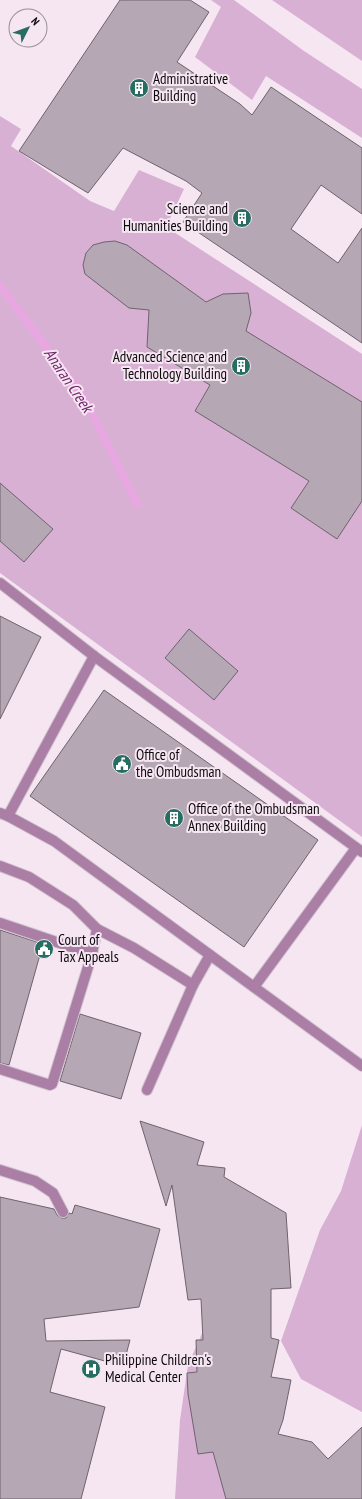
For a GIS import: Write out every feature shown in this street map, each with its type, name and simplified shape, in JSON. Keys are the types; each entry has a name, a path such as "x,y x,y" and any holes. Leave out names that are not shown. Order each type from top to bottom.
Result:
{"lane":[{"path":"0,583 94,656 359,850 254,987"},
{"path":"94,656 4,815 54,841 362,1066"},
{"path":"0,866 29,877 73,905 97,929 134,948 193,985"},
{"path":"0,923 92,954"},
{"path":"0,1070 50,1085 52,1084 92,954 97,929"},
{"path":"147,1090 193,985 210,956"},
{"path":"0,1170 35,1181 53,1193 63,1212"}],"shaded area":[{"path":"211,0 234,0 304,51 362,89 362,138 266,76 252,100 195,57 221,7"},
{"path":"272,0 362,0 362,61"},
{"path":"0,116 21,129 11,146 90,201 114,211 139,170 184,189 166,227 362,354 362,837 0,573"},
{"path":"362,1125 362,1412 301,1379 281,1341 320,1230 341,1191"},
{"path":"208,1320 235,1499 175,1499 180,1420 188,1365"}],"building":[{"path":"120,0 190,0 209,12 177,62 240,104 252,115 271,87 362,148 362,214 321,185 291,229 338,263 362,228 362,343 183,222 202,193 186,181 123,148 88,193 19,151"},
{"name":"Advanced Science and Technology Building","path":"115,241 127,245 206,302 223,294 248,293 251,313 246,331 362,402 362,501 337,539 291,508 309,481 195,411 210,385 147,347 149,310 129,308 85,274 83,265 86,253 93,245"},
{"path":"0,483 53,529 24,562 0,541"},
{"path":"0,616 41,637 0,719"},
{"path":"189,629 238,671 214,700 165,658"},
{"name":"Office of the Ombudsman Annex Building","path":"104,690 318,840 244,947 30,796"},
{"path":"0,930 43,944 9,1065 0,1063"},
{"path":"80,1014 141,1033 121,1099 60,1081"},
{"path":"140,1121 204,1142 197,1165 225,1168 224,1177 286,1213 291,1288 271,1289 271,1338 279,1340 271,1377 291,1380 283,1420 278,1434 312,1442 328,1459 362,1427 362,1499 226,1499 213,1452 198,1454 188,1394 187,1373 197,1372 196,1340 203,1340 201,1299 188,1300 172,1185 166,1206"},
{"path":"0,1197 54,1209 57,1215 62,1218 66,1218 69,1213 72,1214 75,1205 160,1229 139,1307 44,1319 46,1341 130,1340 123,1366 61,1349 50,1392 105,1407 81,1499 0,1499"}],"waterway":[{"name":"Anaran Creek","path":"0,286 84,397 137,504"}],"place":[{"name":"Administrative Building","path":"139,88"},
{"name":"Science and Humanities Building","path":"242,218"},
{"name":"Advanced Science and Technology Building","path":"241,366"},
{"name":"Office of the Ombudsman","path":"122,764"},
{"name":"Office of the Ombudsman Annex Building","path":"174,818"},
{"name":"Court of Tax Appeals","path":"44,949"},
{"name":"Philippine Children's Medical Center","path":"91,1369"}]}
